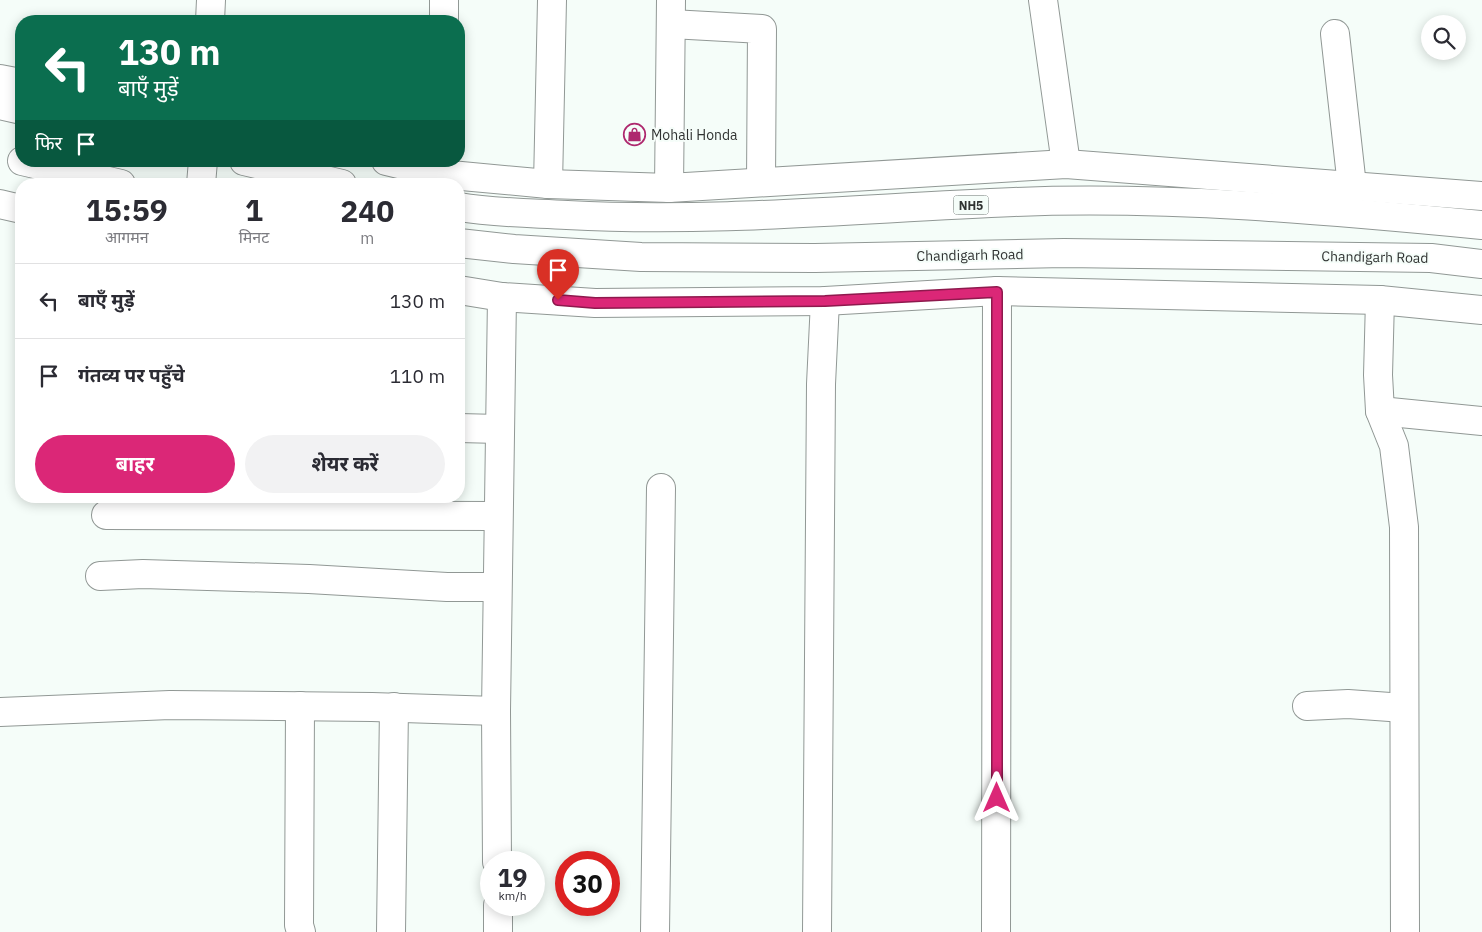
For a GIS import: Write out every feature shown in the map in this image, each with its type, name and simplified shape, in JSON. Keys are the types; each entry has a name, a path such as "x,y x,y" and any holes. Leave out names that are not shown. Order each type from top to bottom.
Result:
{"main road":[{"path":"210,15 211,0"},
{"path":"444,0 444,15"},
{"path":"548,184 552,0"},
{"path":"1043,0 1066,164"},
{"path":"669,188 671,12 762,29 761,182"},
{"path":"1335,34 1352,186"},
{"path":"0,78 15,82"},
{"path":"0,105 15,109"},
{"path":"0,156 15,160"},
{"path":"441,168 548,184 669,188 1066,164 1482,196"},
{"path":"47,167 94,178"},
{"path":"270,167 316,178"},
{"name":"NH5","path":"465,208 624,218 700,218 1016,202 1208,202 1355,212 1482,225"},
{"path":"0,204 15,208"},
{"name":"Chandigarh Road","path":"465,244 514,249 641,257 815,258 1064,253 1422,258 1482,264"},
{"path":"465,291 502,296 595,303 825,301 997,292 1380,300 1482,310"},
{"path":"996,932 997,292"},
{"path":"497,851 497,587 502,296"},
{"path":"1380,300 1378,376 1380,412 1394,446 1404,527 1405,932"},
{"path":"817,932 821,384 825,301"},
{"path":"1380,412 1482,421"},
{"path":"465,428 499,429"},
{"path":"654,932 661,488"},
{"path":"106,515 498,516"},
{"path":"100,576 143,574 309,579 447,587 497,587"},
{"path":"1307,706 1348,704 1404,708"},
{"path":"0,712 170,705 394,707 496,711"},
{"path":"300,706 299,925 301,932"},
{"path":"391,932 394,707"},
{"path":"498,916 498,932"}],"place":[{"name":"Mohali Honda","path":"635,135"}],"route":[{"path":"558,300 595,303 825,301 997,292 999,407 997,798"}]}
